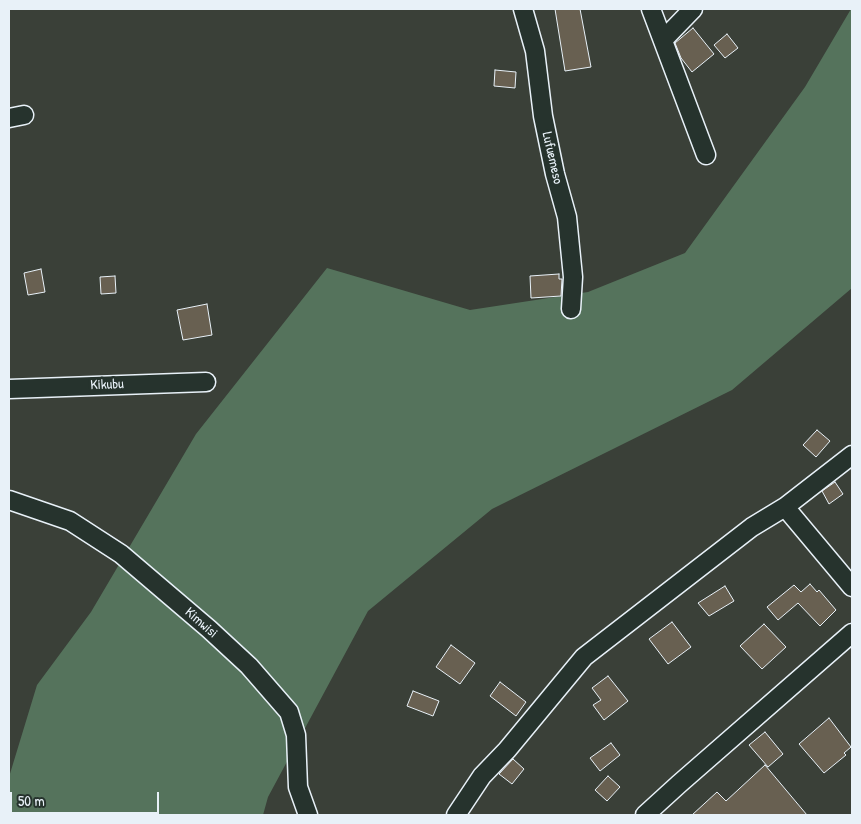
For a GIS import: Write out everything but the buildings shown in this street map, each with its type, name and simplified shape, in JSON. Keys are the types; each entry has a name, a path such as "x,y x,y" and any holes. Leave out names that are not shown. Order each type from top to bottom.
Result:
{"street":[{"name":"Lufuemeso","path":"522,9 536,51 543,116 555,174 567,217 573,277 571,309"},
{"path":"651,9 706,155"},
{"path":"663,40 693,9"},
{"name":"Kikubu","path":"9,389 206,382"},
{"path":"456,815 482,776 507,750 584,657 752,527 785,507 852,455"},
{"name":"Kimwisi","path":"9,500 70,521 121,554 209,629 249,666 289,712 296,735 298,787 308,815"},
{"path":"785,507 852,586"},
{"path":"645,815 852,633"}],"green space":[{"path":"851,9 852,288 732,390 492,509 368,611 268,797 263,815 9,815 9,777 37,685 91,612 196,434 327,268 470,310 588,292 685,253 805,87"}]}
